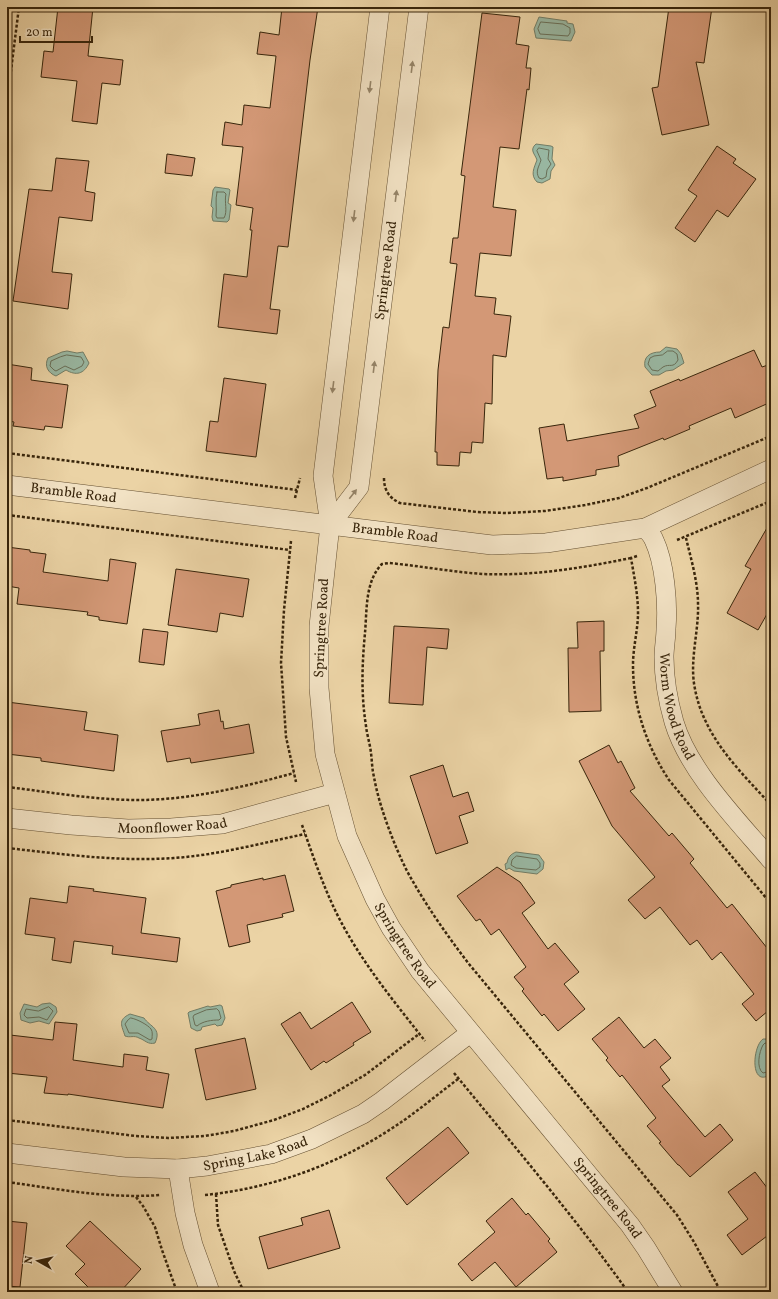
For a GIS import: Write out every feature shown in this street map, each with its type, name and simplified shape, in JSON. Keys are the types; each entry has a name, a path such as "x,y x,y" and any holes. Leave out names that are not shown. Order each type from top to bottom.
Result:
{"street":[{"name":"Springtree Road","path":"380,7 323,476 330,525 319,626 319,688 325,754 347,836 375,899 391,928 420,971 630,1225 673,1292"},
{"name":"Springtree Road","path":"330,525 359,487 419,7"},
{"name":"Bramble Road","path":"7,485 492,545 546,543 645,528 771,469"},
{"name":"Worm Wood Road","path":"645,528 654,539 666,593 664,656 665,678 674,723 683,744 705,782 771,860"},
{"name":"Moonflower Road","path":"7,818 128,829 171,828 222,824 335,793"},
{"name":"Spring Lake Road","path":"7,1153 124,1168 178,1169 207,1166 271,1154 312,1139 363,1114 470,1033"},
{"path":"178,1169 185,1213 193,1245 210,1292"}],"path":[{"path":"7,102 19,7"},
{"path":"384,477 384,484 387,493 392,499 400,503 477,512 506,513 544,511 585,506 618,498 727,456 771,436"},
{"path":"7,453 297,490"},
{"path":"300,477 295,499 281,663 286,737 294,773 300,819 335,911 373,973 419,1034 578,1224 628,1292"},
{"path":"686,538 771,501"},
{"path":"678,512 691,559 698,603 693,674 695,690 701,709 709,730 722,750 771,805"},
{"path":"7,515 290,550"},
{"path":"631,558 562,571 510,574 466,572 389,563 382,564 374,575 370,585 367,602 363,650 366,725 374,778 382,808 395,844 407,870 443,930 469,964 676,1215 694,1242 721,1292"},
{"path":"7,787 111,799 139,800 205,794 294,773"},
{"path":"7,1120 162,1138 205,1136 234,1131 274,1120 303,1109 331,1095 365,1075 419,1034"},
{"path":"216,1194 218,1225 234,1271 244,1292"},
{"path":"136,1197 155,1227 177,1292"}],"water":[{"path":"539,17 567,21 567,23 573,24 575,32 571,41 536,38 534,29"},
{"path":"536,144 553,147 552,159 555,165 551,171 550,179 542,183 537,182 533,174 537,160 533,152 533,148"},
{"path":"215,187 230,190 228,203 231,205 229,220 227,222 213,221 213,208 211,206 213,190"},
{"path":"666,347 677,349 681,354 684,363 673,370 666,371 659,375 652,375 645,367 646,358 650,354 660,352"},
{"path":"67,351 77,353 83,352 89,363 87,367 79,373 73,373 66,370 56,376 53,375 49,371 46,364 48,358"},
{"path":"516,852 539,855 544,862 543,869 537,874 514,871 509,868 506,870 505,864 510,856"},
{"path":"50,1003 56,1007 57,1012 49,1024 39,1021 30,1023 21,1020 20,1013 24,1004 37,1007 42,1004"},
{"path":"208,1006 222,1006 225,1018 222,1025 217,1026 215,1024 202,1027 201,1030 197,1031 191,1028 189,1012"},
{"path":"130,1014 144,1018 154,1028 157,1034 155,1043 148,1043 135,1037 125,1036 122,1021"},
{"path":"763,1039 771,1040 771,1074 764,1077 759,1076 756,1072 755,1065 755,1058 759,1043"}],"building":[{"path":"58,7 93,7 88,56 123,60 120,85 102,83 97,124 72,121 77,81 41,77 44,51 53,52"},
{"path":"282,7 318,7 310,60 288,247 278,246 270,309 280,310 277,334 218,327 224,274 247,277 253,208 236,205 243,147 222,145 225,122 242,125 244,105 270,108 276,56 257,54 260,32 279,35"},
{"path":"669,7 712,7 704,63 696,62 709,125 662,135 652,88 658,87"},
{"path":"482,13 520,17 516,44 529,46 526,68 531,68 529,90 527,89 519,149 500,147 493,207 516,210 511,256 480,253 475,296 496,298 494,314 511,316 506,357 493,355 492,404 485,403 483,443 472,442 471,453 460,452 459,466 437,465 437,452 435,452 438,370 443,327 449,328 457,264 450,263 453,238 458,238 465,176 461,175"},
{"path":"717,146 736,159 733,163 756,179 728,217 717,210 695,242 675,228 697,196 688,190"},
{"path":"167,154 195,158 192,176 165,173"},
{"path":"56,158 89,161 85,191 95,193 92,221 59,217 52,272 72,274 68,309 13,301 29,189 52,191"},
{"path":"754,350 762,367 771,364 771,402 735,418 731,408 689,426 690,429 618,456 619,466 596,470 596,475 563,481 563,477 547,479 539,428 564,424 567,441 639,428 634,415 656,406 650,391 679,379 680,381"},
{"path":"7,364 32,368 31,380 68,385 62,428 45,426 44,430 13,426 14,422 7,421"},
{"path":"224,378 266,384 256,457 206,451 210,421 218,422"},
{"path":"771,521 771,607 758,630 727,613 751,569 745,566"},
{"path":"7,547 46,554 43,572 108,581 110,559 136,563 127,624 99,620 99,617 87,615 88,612 17,604 19,588 7,586"},
{"path":"176,569 249,579 243,617 220,613 217,632 168,625"},
{"path":"604,621 604,651 600,651 601,711 569,712 568,648 578,648 577,622"},
{"path":"394,626 449,629 447,649 427,647 423,705 389,703"},
{"path":"143,629 168,632 164,665 139,662"},
{"path":"7,702 87,712 84,730 118,735 114,771 41,761 41,758 7,754"},
{"path":"219,710 224,729 249,724 254,753 191,763 190,758 167,762 161,731 200,725 198,714"},
{"path":"609,745 618,763 621,761 635,788 630,791 669,836 672,833 694,859 690,863 727,908 732,904 771,953 771,1014 768,1011 756,1021 742,1004 754,994 721,952 712,960 697,940 690,945 660,907 645,919 628,900 655,877 612,826 579,761"},
{"path":"443,765 453,797 468,792 474,811 459,816 468,843 436,854 410,776"},
{"path":"497,867 520,882 535,903 522,913 548,949 555,943 579,972 564,984 585,1009 558,1031 544,1014 542,1016 522,991 524,989 514,977 526,967 499,929 491,935 480,919 476,921 457,896"},
{"path":"285,875 294,911 282,914 283,917 247,925 250,942 229,947 216,891 231,887 231,885"},
{"path":"69,886 94,889 93,891 146,898 141,933 180,938 177,962 112,954 113,946 74,941 71,963 52,960 55,938 25,934 30,898 67,903"},
{"path":"352,1002 371,1032 326,1063 324,1061 311,1070 281,1024 300,1012 311,1029"},
{"path":"619,1017 644,1048 655,1039 671,1058 660,1067 670,1080 662,1086 705,1137 720,1124 733,1140 690,1177 659,1143 661,1142 647,1126 656,1118 622,1075 620,1077 606,1060 608,1058 592,1039"},
{"path":"55,1022 77,1024 73,1060 123,1067 124,1054 148,1057 146,1070 169,1074 163,1108 68,1094 44,1093 47,1077 7,1073 10,1035 53,1040"},
{"path":"245,1038 256,1089 206,1100 195,1049"},
{"path":"448,1127 469,1153 407,1205 386,1178"},
{"path":"755,1172 771,1193 771,1233 742,1255 727,1235 748,1219 728,1192"},
{"path":"512,1198 526,1215 528,1213 550,1239 548,1241 557,1252 516,1287 495,1262 472,1281 458,1264 495,1232 486,1221"},
{"path":"329,1210 340,1248 268,1269 259,1237 303,1225 301,1218"},
{"path":"7,1221 27,1223 20,1287 7,1286"},
{"path":"90,1221 141,1269 120,1292 93,1292 75,1274 85,1264 66,1246"}]}
